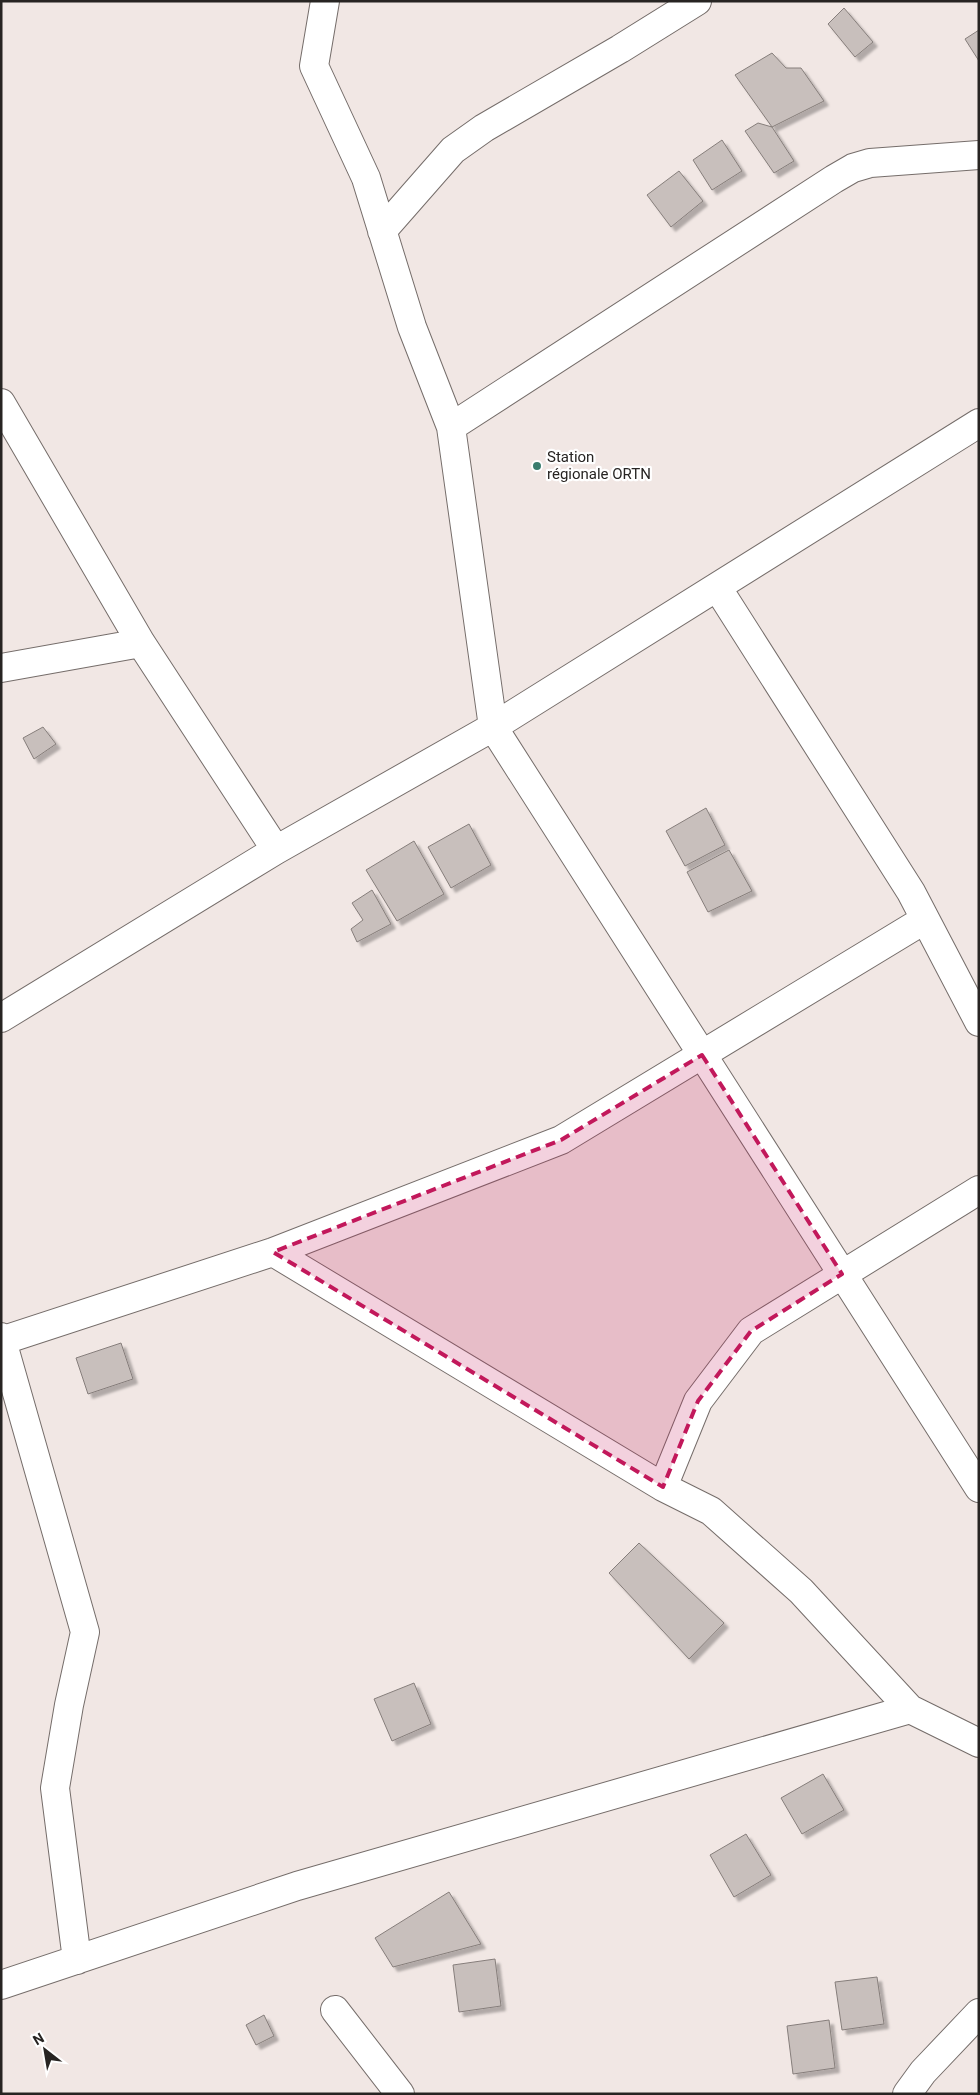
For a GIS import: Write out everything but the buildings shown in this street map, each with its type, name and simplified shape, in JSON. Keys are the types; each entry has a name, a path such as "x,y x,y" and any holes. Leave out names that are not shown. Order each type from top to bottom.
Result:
{"street":[{"path":"325,1 314,66 328,101 366,178 412,327 451,427 493,727 979,1488"},
{"path":"382,231 453,150 484,128 620,49 697,1"},
{"path":"451,427 825,184 853,168 870,163 979,155"},
{"path":"1,403 141,643 276,850"},
{"path":"1,1018 276,850 493,727 979,423"},
{"path":"717,587 910,892 979,1022"},
{"path":"1,668 141,643"},
{"path":"77,1960 55,1788 68,1705 84,1632 2,1339 273,1252 561,1140 924,920"},
{"path":"663,1487 698,1401 751,1331 979,1190"},
{"path":"273,1252 663,1487 711,1511 801,1591 910,1709 979,1743"},
{"path":"1,1985 297,1886 910,1709"},
{"path":"335,2010 400,2094"},
{"path":"907,2094 923,2072 979,2013"}],"highlighted area":[{"path":"702,1055 842,1274 751,1331 698,1401 663,1487 273,1252 561,1140"}],"place":[{"name":"Station régionale ORTN","path":"537,466"}]}
